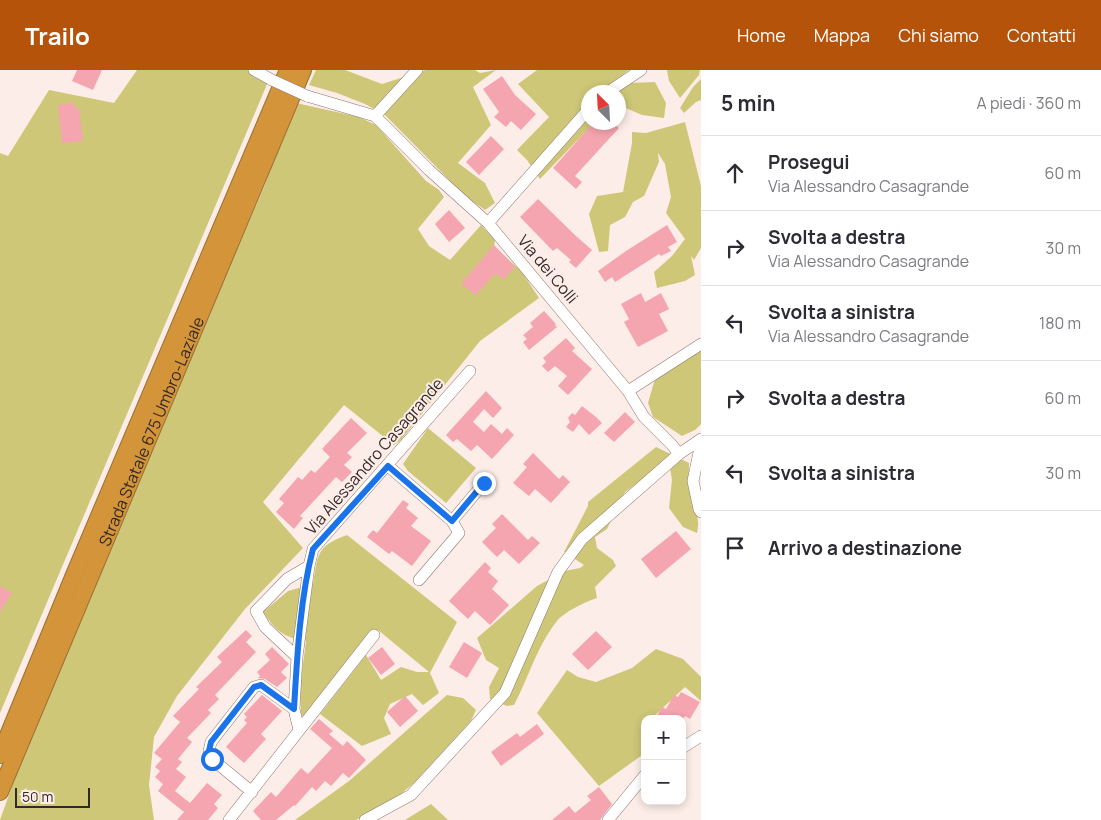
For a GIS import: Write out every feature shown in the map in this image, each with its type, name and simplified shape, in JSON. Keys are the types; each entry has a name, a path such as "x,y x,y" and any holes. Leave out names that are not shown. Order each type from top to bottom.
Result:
{"highway":[{"name":"Strada Statale 675 Umbro-Laziale","path":"0,755 74,574 288,70"},
{"name":"Strada Statale 675 Umbro-Laziale","path":"0,792 303,70"}],"street":[{"path":"254,70 307,96 374,116 417,70"},
{"path":"618,85 641,70"},
{"name":"Via dei Colli","path":"374,116 428,170 488,223 628,391 644,417 679,454"},
{"path":"488,223 581,118"},
{"path":"628,391 701,344"},
{"name":"Via Alessandro Casagrande","path":"299,730 294,709 297,657 313,549 470,371"},
{"path":"365,820 411,795 505,694 558,572 582,539 679,454 701,439"},
{"path":"701,444 693,481 698,509 701,512"},
{"path":"388,466 452,521 459,533 419,580"},
{"path":"452,521 484,483"},
{"path":"297,657 265,627 256,612 287,579 309,566"},
{"path":"229,820 374,635"},
{"path":"252,792 212,759 209,751 211,742 254,687 261,685 294,709"},
{"path":"686,745 701,736"},
{"path":"608,820 641,780"}],"shaded area":[{"path":"137,70 250,70 268,82 0,713 0,153 8,156 49,90 114,103"},
{"path":"316,70 345,70 382,84 426,70 475,70 480,73 496,70 473,87 491,125 458,163 485,183 495,203 485,210 466,197 385,115 365,104 309,85"},
{"path":"537,70 629,70 611,85 581,85 581,130 587,130 540,179 527,160 517,150 549,117 518,84"},
{"path":"667,70 700,70 699,75 680,98 669,81"},
{"path":"701,79 701,100 684,113 680,108 693,87"},
{"path":"655,82 666,103 664,118 642,115 626,108 626,85 630,83"},
{"path":"296,103 359,117 376,125 426,181 439,190 444,197 418,229 429,246 450,260 481,225 495,240 494,246 522,272 539,298 480,341 400,441 394,445 344,405 263,502 303,548 245,609 177,696 154,737 149,785 154,820 0,820 43,699 264,187"},
{"path":"685,122 701,186 701,248 694,260 691,256 695,275 685,281 657,288 654,272 672,256 685,239 666,213 671,197 665,164 658,153 659,162 644,196 633,202 625,217 610,225 608,251 599,252 589,214 597,196 623,192 632,143 632,132 646,133"},
{"path":"701,350 701,424 695,430 682,436 653,417 648,403 655,379"},
{"path":"428,428 476,468 446,503 408,471 403,464"},
{"path":"656,447 689,463 689,484 698,520 697,533 683,527 669,508 672,480 670,468 652,472 625,492 607,529 595,537 597,548 613,560 616,566 595,587 597,598 575,608 557,621 544,641 514,705 507,706 490,699 489,687 499,668 486,660 477,638 537,586 565,571 580,568 584,565 564,552 588,506 588,502"},
{"path":"347,535 457,622 430,673 439,693 423,705 412,694 390,704 384,718 391,734 362,746 320,714 366,655 381,680 401,667 417,672 429,672 378,630 371,631 304,717 301,714 300,687 306,641 292,638 281,632 263,612 288,591 313,584 318,558 324,547"},
{"path":"656,649 683,659 701,677 701,701 685,687 655,715 641,715 641,756 599,786 537,713 567,670 578,677 596,682 632,668"},
{"path":"447,695 463,698 476,710 471,721 414,783 397,797 356,820 295,820 349,781"},
{"path":"431,804 448,820 405,820"}],"building":[{"path":"77,70 102,70 93,90 72,81"},
{"path":"502,76 515,95 536,114 521,130 511,121 506,127 494,117 499,112 483,89"},
{"path":"74,103 75,109 79,108 83,141 62,143 58,105"},
{"path":"587,130 617,130 575,176 582,182 576,189 553,168"},
{"path":"491,136 504,149 479,175 466,162"},
{"path":"538,199 592,250 576,268 569,262 571,260 557,248 553,251 520,217"},
{"path":"449,210 465,228 449,242 435,224"},
{"path":"667,225 677,242 668,247 671,251 661,256 659,254 615,282 612,277 605,282 598,271"},
{"path":"494,245 515,267 503,280 496,273 476,295 461,284"},
{"path":"641,293 645,302 661,293 669,309 659,314 668,331 638,347 624,322 629,319 621,304"},
{"path":"544,311 557,327 529,350 523,342 527,339 523,335 533,327 530,323"},
{"path":"566,338 575,348 572,351 592,369 568,395 558,386 567,376 555,366 548,372 542,366 546,362 543,358"},
{"path":"486,391 502,408 493,418 484,409 473,422 484,432 491,424 502,434 507,428 514,435 492,459 477,445 471,451 457,439 453,442 446,435"},
{"path":"582,406 602,423 589,435 579,424 573,432 566,427 570,422 568,418 572,413 575,415"},
{"path":"625,412 635,422 614,442 604,433"},
{"path":"351,418 367,433 347,453 352,457 344,465 352,472 342,482 336,477 300,516 303,518 294,529 276,512 284,503 279,499 298,477 302,480 311,470 315,473 330,457 322,449"},
{"path":"533,453 559,479 563,475 570,482 551,503 535,489 529,496 513,483 527,467 523,464"},
{"path":"403,500 409,504 406,508 418,518 411,526 431,541 412,566 392,551 389,554 367,537 373,530 377,533"},
{"path":"502,514 528,540 532,536 540,543 519,564 504,550 497,557 482,542 496,528 492,524"},
{"path":"676,531 691,549 656,578 641,559"},
{"path":"485,562 491,568 488,572 498,581 492,589 509,605 490,625 475,611 468,619 449,601"},
{"path":"0,586 12,593 0,612"},
{"path":"246,630 252,636 246,642 256,652 215,695 219,699 208,710 211,713 187,738 192,742 178,759 182,762 176,769 186,777 175,791 190,803 207,783 222,795 214,804 218,808 208,820 177,820 184,812 158,791 163,784 155,777 160,771 155,767 162,759 154,753 180,722 173,716 199,689 196,687 222,662 217,657"},
{"path":"596,631 612,647 588,670 572,654"},
{"path":"464,642 482,653 467,678 449,667"},
{"path":"272,647 289,664 281,672 287,678 277,687 265,679 258,678 260,676 257,672 270,660 265,654"},
{"path":"382,647 395,664 381,675 368,658"},
{"path":"681,692 700,702 690,719 686,715 657,715 662,707 666,709 674,695 678,697"},
{"path":"262,695 282,711 261,734 266,739 244,763 226,747 247,723 244,720 247,717 244,714"},
{"path":"405,696 418,711 400,727 387,712"},
{"path":"319,719 333,731 329,734 343,746 347,741 366,760 349,778 343,773 331,786 325,781 316,791 312,787 295,806 276,820 261,820 253,811 271,792 276,797 301,768 308,774 332,748 310,729"},
{"path":"537,724 544,734 501,766 491,752 517,733 520,737"},
{"path":"599,787 612,804 600,820 552,820 569,806 575,813 591,800 587,796"}],"route":[{"path":"212,759 209,751 211,742 254,687 261,685 294,709 297,657 313,549 388,466 452,521 484,483"}]}
